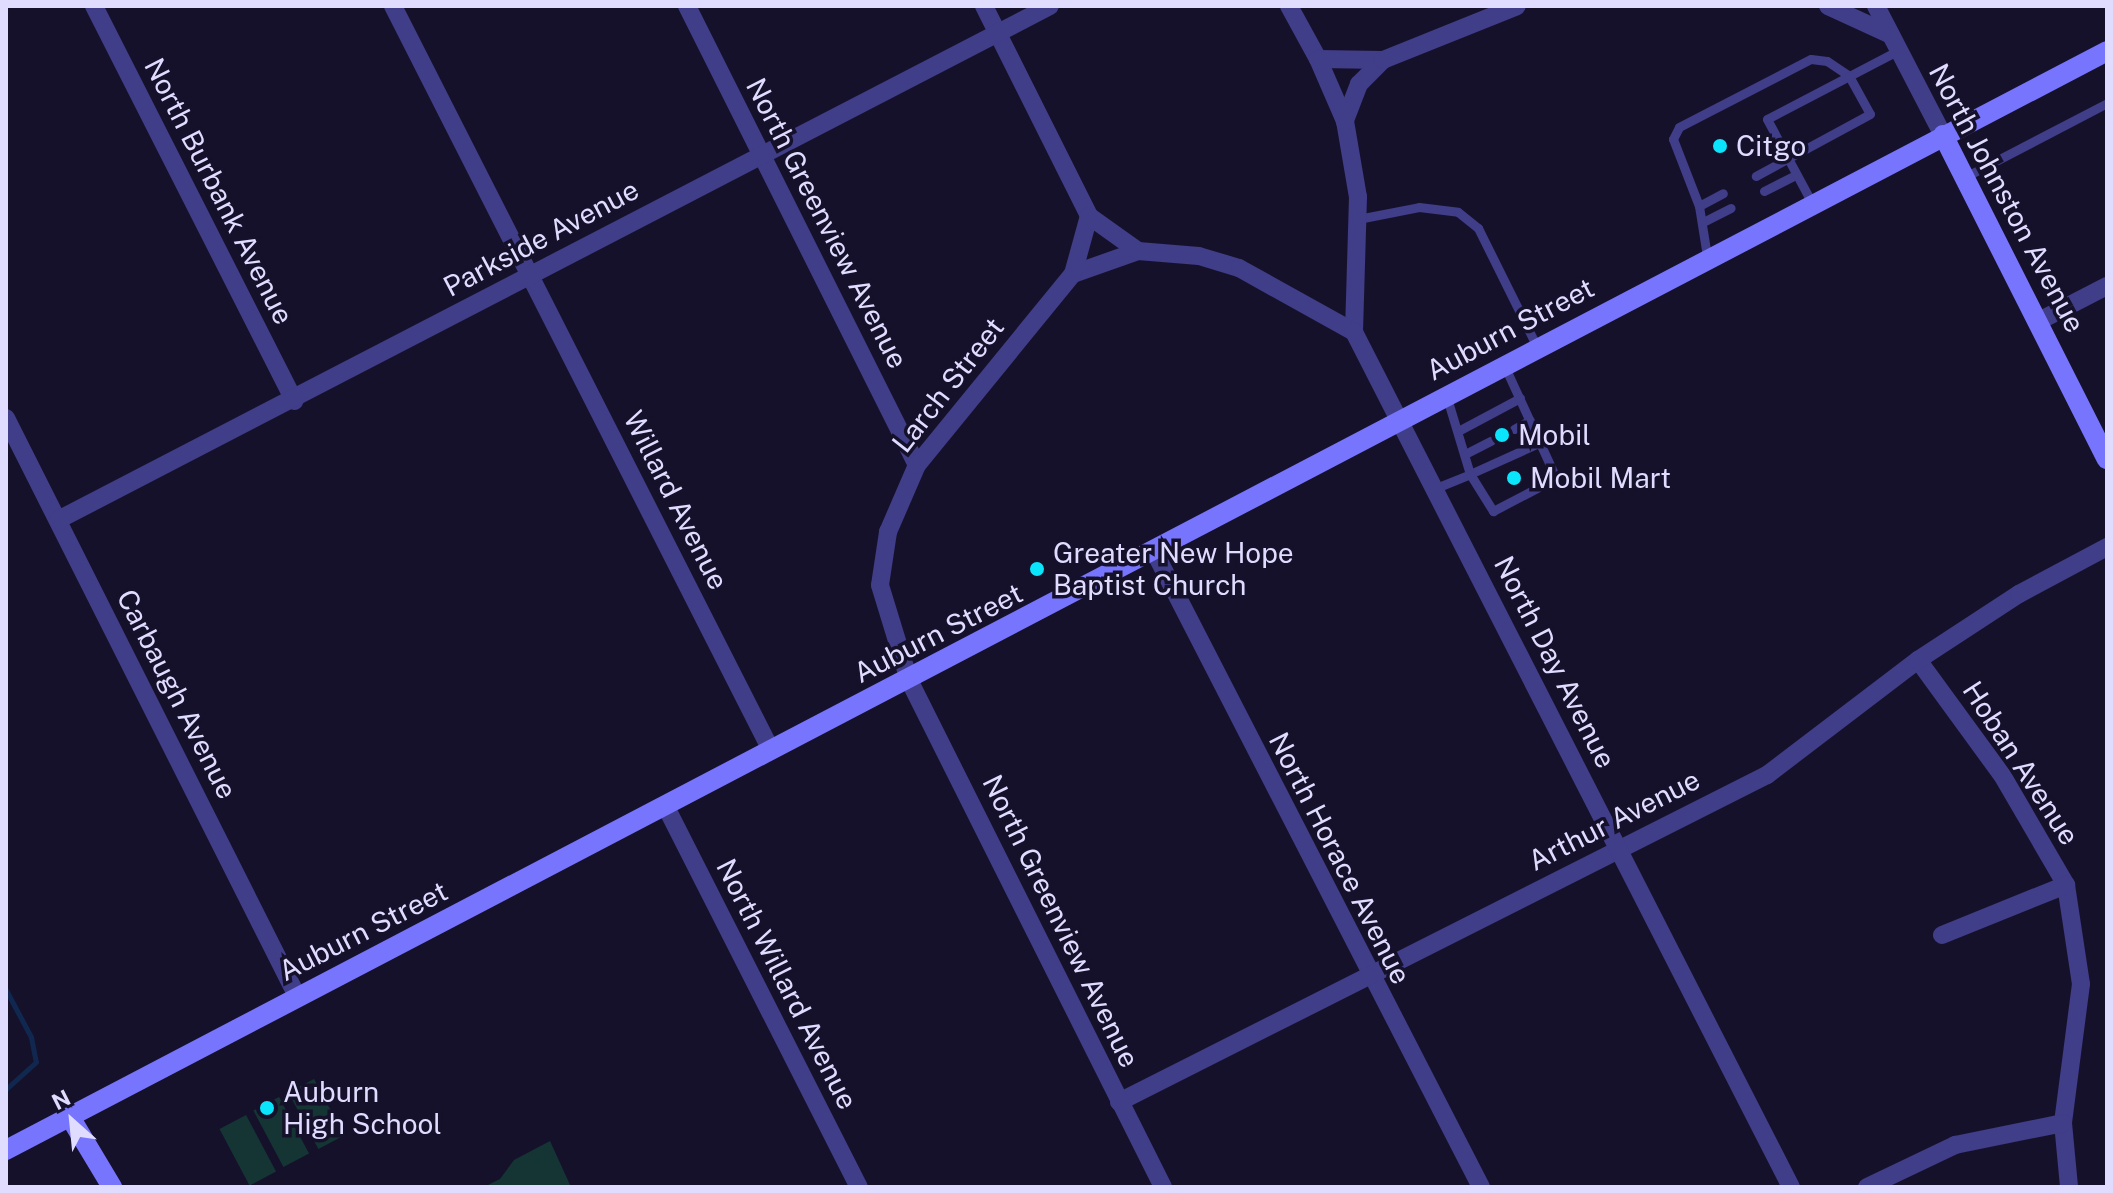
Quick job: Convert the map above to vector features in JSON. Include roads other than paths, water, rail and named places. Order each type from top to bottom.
[{"type":"main road","name":"Auburn Street","points":[[6,1150],[909,680],[1707,256],[2107,51]]},
{"type":"main road","name":"North Johnston Avenue","points":[[1943,135],[2041,320],[2107,457]]},
{"type":"main road","points":[[70,1117],[112,1187]]},
{"type":"street","name":"North Burbank Avenue","points":[[94,6],[294,401]]},
{"type":"street","points":[[393,6],[531,274]]},
{"type":"street","name":"North Greenview Avenue","points":[[687,6],[917,465]]},
{"type":"street","points":[[984,6],[1089,216],[1138,251]]},
{"type":"street","name":"Parkside Avenue","points":[[58,520],[294,401],[531,274],[1050,6]]},
{"type":"street","points":[[1289,6],[1318,59],[1345,121],[1358,219],[1354,332],[1401,418]]},
{"type":"street","points":[[1318,59],[1383,60],[1517,6]]},
{"type":"street","points":[[1828,6],[1895,43]]},
{"type":"street","name":"North Johnston Avenue","points":[[1876,6],[1943,135]]},
{"type":"street","points":[[1345,121],[1359,84],[1383,60]]},
{"type":"street","name":"Larch Street","points":[[909,680],[880,585],[888,532],[917,465],[1073,274],[1089,216]]},
{"type":"street","points":[[1073,274],[1138,251],[1199,256],[1239,268],[1354,332]]},
{"type":"street","name":"Willard Avenue","points":[[531,274],[771,750]]},
{"type":"street","points":[[2041,320],[2107,286]]},
{"type":"street","name":"Carbaugh Avenue","points":[[6,418],[297,996]]},
{"type":"street","name":"North Day Avenue","points":[[1401,418],[1791,1187]]},
{"type":"street","name":"Arthur Avenue","points":[[1119,1102],[1369,978],[1617,848],[1767,775],[1918,660],[2019,594],[2107,547]]},
{"type":"street","name":"North Horace Avenue","points":[[1154,551],[1369,978],[1481,1187]]},
{"type":"street","name":"Hoban Avenue","points":[[1918,660],[2002,775],[2066,885],[2081,984],[2063,1123],[2069,1187]]},
{"type":"street","name":"North Greenview Avenue","points":[[909,680],[1163,1187]]},
{"type":"street","name":"North Willard Avenue","points":[[666,807],[859,1187]]},
{"type":"street","points":[[1942,935],[2066,885]]},
{"type":"street","points":[[1867,1187],[1955,1145],[2063,1123]]},
{"type":"lane","points":[[1812,203],[1767,119],[1849,76],[1895,43]]},
{"type":"lane","points":[[1707,256],[1699,206],[1673,139],[1679,127],[1811,59],[1827,61],[1849,76],[1870,114],[1756,176]]},
{"type":"lane","points":[[1965,177],[2107,103]]},
{"type":"lane","points":[[1764,191],[1796,175]]},
{"type":"lane","points":[[1699,206],[1723,193]]},
{"type":"lane","points":[[1358,219],[1419,207],[1458,212],[1478,228],[1537,347]]},
{"type":"lane","points":[[1703,222],[1731,208]]},
{"type":"lane","points":[[1446,395],[1460,430],[1470,474],[1493,511],[1556,478],[1503,364]]},
{"type":"lane","points":[[1460,430],[1520,398]]},
{"type":"lane","points":[[1514,429],[1530,420]]},
{"type":"lane","points":[[1465,454],[1491,441]]},
{"type":"lane","points":[[1436,488],[1541,442]]},
{"type":"waterway","points":[[6,990],[31,1037],[36,1062],[6,1089]]},
{"type":"place","name":"Citgo","points":[[1720,146]]},
{"type":"place","name":"Mobil","points":[[1502,435]]},
{"type":"place","name":"Mobil Mart","points":[[1514,478]]},
{"type":"place","name":"Greater New Hope Baptist Church","points":[[1037,569]]},
{"type":"place","name":"Auburn High School","points":[[267,1108]]}]
